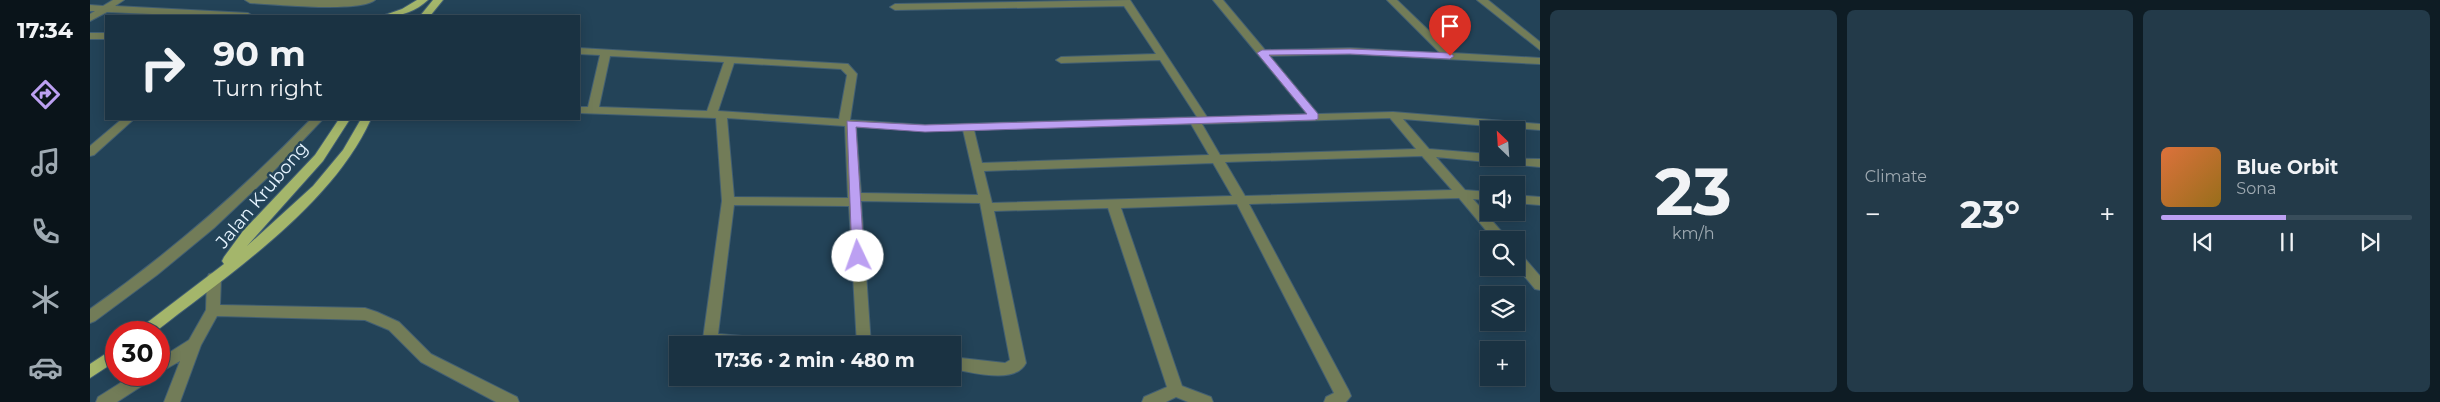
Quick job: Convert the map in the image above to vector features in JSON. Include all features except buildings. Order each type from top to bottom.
[{"type":"main road","points":[[390,15],[405,10],[423,0]]},
{"type":"main road","points":[[412,15],[423,0]]},
{"type":"main road","points":[[426,15],[438,0]]},
{"type":"main road","name":"Jalan Krubong","points":[[219,274],[248,234],[319,158],[343,120]]},
{"type":"main road","name":"Jalan Krubong","points":[[159,321],[266,238],[317,188],[348,152],[365,120]]},
{"type":"main road","points":[[90,372],[105,361]]},
{"type":"street","points":[[105,14],[119,0]]},
{"type":"street","points":[[250,0],[314,1],[344,4],[370,0]]},
{"type":"street","points":[[1218,0],[1315,116]]},
{"type":"street","points":[[1392,0],[1450,56]]},
{"type":"street","points":[[1482,0],[1540,48]]},
{"type":"street","points":[[895,7],[1126,1],[1163,57],[1199,120],[1343,396],[1332,402]]},
{"type":"street","points":[[90,8],[105,14]]},
{"type":"street","points":[[90,18],[105,14],[176,15]]},
{"type":"street","points":[[90,36],[105,36]]},
{"type":"street","points":[[580,51],[844,66],[852,74],[847,123],[855,200],[863,336]]},
{"type":"street","points":[[1262,53],[1350,51],[1540,60]]},
{"type":"street","points":[[592,111],[606,52]]},
{"type":"street","points":[[1061,60],[1163,57]]},
{"type":"street","points":[[710,336],[728,201],[716,114],[730,60]]},
{"type":"street","points":[[580,110],[716,114],[925,128],[1393,115],[1540,127]]},
{"type":"street","points":[[1393,115],[1494,231]]},
{"type":"street","points":[[90,152],[127,120]]},
{"type":"street","points":[[90,317],[135,286],[216,221],[278,161],[316,120]]},
{"type":"street","points":[[961,364],[1007,370],[1018,363],[986,203],[968,128]]},
{"type":"street","points":[[977,167],[1424,152],[1540,163]]},
{"type":"street","points":[[728,201],[855,200],[1113,203],[1462,194],[1480,195]]},
{"type":"street","points":[[1525,201],[1538,203]]},
{"type":"street","points":[[1113,203],[1176,390]]},
{"type":"street","points":[[1525,268],[1540,285]]},
{"type":"street","points":[[172,402],[194,344],[213,310],[219,274]]},
{"type":"street","points":[[213,310],[365,314],[379,317],[391,321],[400,328],[416,350],[426,358],[511,402]]},
{"type":"street","points":[[170,360],[194,344]]},
{"type":"street","points":[[104,402],[129,386]]},
{"type":"street","points":[[1150,402],[1176,390],[1205,402]]},
{"type":"route","points":[[858,256],[850,123],[925,128],[968,128],[1315,116],[1262,53],[1350,51],[1450,56]]}]
